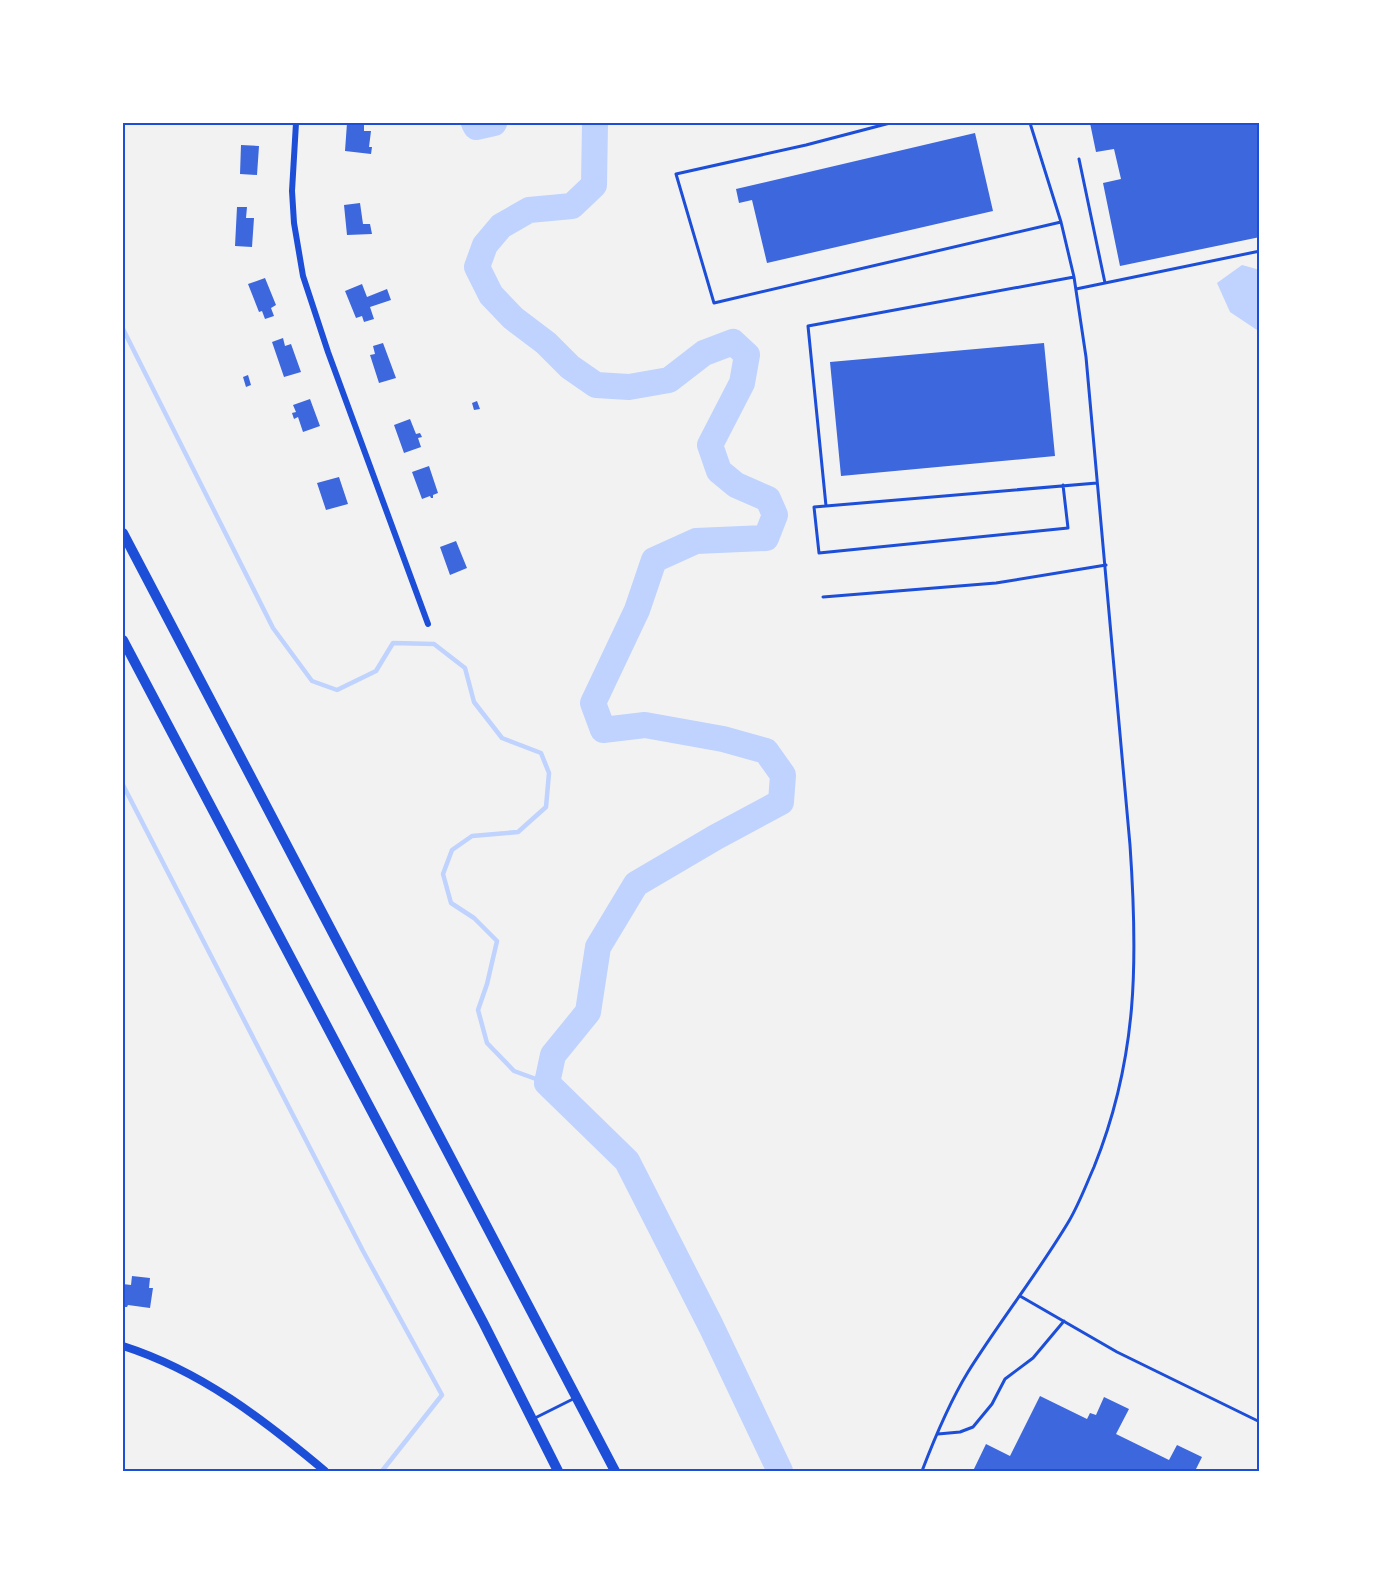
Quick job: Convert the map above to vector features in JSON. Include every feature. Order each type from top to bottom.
[{"type":"highway","points":[[123,533],[615,1471]]},
{"type":"highway","points":[[123,640],[357,1082],[558,1471]]},
{"type":"street","points":[[296,123],[292,191],[303,276],[328,352],[428,624]]},
{"type":"street","points":[[123,1346],[165,1362],[215,1388],[278,1432],[325,1471]]},
{"type":"lane","points":[[890,123],[806,145],[676,174],[714,303],[1061,222]]},
{"type":"lane","points":[[922,1471],[937,1434],[967,1374],[1070,1219],[1097,1158],[1114,1111],[1126,1062],[1132,1013],[1135,912],[1086,357],[1074,277],[1061,222],[1030,123]]},
{"type":"lane","points":[[1079,159],[1105,283]]},
{"type":"lane","points":[[1076,288],[1260,250]]},
{"type":"lane","points":[[826,506],[808,326],[1074,277]]},
{"type":"lane","points":[[1063,485],[1068,528],[819,553],[814,507],[1063,485],[1097,483]]},
{"type":"lane","points":[[823,597],[996,583],[1106,565]]},
{"type":"lane","points":[[1020,1296],[1117,1352],[1260,1422]]},
{"type":"lane","points":[[937,1434],[960,1432],[973,1427],[992,1404],[1005,1378],[1033,1358],[1064,1321]]},
{"type":"lane","points":[[532,1419],[577,1397]]},
{"type":"water","points":[[1242,265],[1260,270],[1260,332],[1230,312],[1217,283]]},
{"type":"building","points":[[347,123],[364,125],[364,131],[371,131],[369,147],[372,147],[371,154],[345,151]]},
{"type":"building","points":[[1090,123],[1260,123],[1260,237],[1120,266],[1103,183],[1121,179],[1114,149],[1096,152]]},
{"type":"building","points":[[975,133],[993,211],[767,263],[752,200],[739,203],[736,189]]},
{"type":"building","points":[[241,145],[259,146],[257,175],[240,174]]},
{"type":"building","points":[[360,203],[363,224],[370,224],[372,234],[347,235],[344,205]]},
{"type":"building","points":[[237,207],[247,207],[246,218],[254,218],[252,247],[235,246]]},
{"type":"building","points":[[265,278],[276,305],[271,308],[274,316],[265,319],[262,311],[259,312],[248,284]]},
{"type":"building","points":[[362,284],[367,297],[387,289],[391,300],[370,307],[374,319],[364,322],[362,316],[356,318],[345,291]]},
{"type":"building","points":[[283,338],[285,346],[291,344],[301,372],[284,377],[272,342]]},
{"type":"building","points":[[383,343],[396,378],[379,383],[370,355],[375,354],[373,346]]},
{"type":"building","points":[[1044,343],[1055,456],[841,476],[830,362]]},
{"type":"building","points":[[248,375],[251,385],[246,387],[243,377]]},
{"type":"building","points":[[310,399],[320,426],[303,432],[298,417],[294,419],[292,413],[296,412],[293,405]]},
{"type":"building","points":[[477,401],[480,409],[474,410],[472,403]]},
{"type":"building","points":[[410,419],[416,434],[420,433],[422,437],[418,438],[421,447],[404,453],[394,425]]},
{"type":"building","points":[[429,466],[438,493],[433,495],[433,498],[430,496],[422,499],[412,472]]},
{"type":"building","points":[[339,477],[348,504],[326,510],[317,483]]},
{"type":"building","points":[[456,541],[467,568],[450,575],[440,547]]},
{"type":"building","points":[[132,1276],[150,1278],[149,1288],[153,1288],[150,1308],[128,1305],[123,1307],[123,1284],[131,1285]]},
{"type":"building","points":[[1040,1396],[1087,1419],[1090,1413],[1096,1415],[1104,1397],[1129,1409],[1116,1434],[1169,1460],[1177,1445],[1202,1457],[1196,1469],[1199,1471],[973,1471],[986,1444],[1010,1456]]},
{"type":"waterway","points":[[474,123],[476,127],[494,123]]},
{"type":"waterway","points":[[595,123],[594,185],[572,206],[529,210],[501,226],[485,245],[477,267],[491,295],[513,318],[546,343],[570,367],[596,385],[629,387],[669,380],[704,353],[733,342],[747,355],[742,383],[710,445],[719,471],[736,485],[768,499],[775,515],[766,538],[696,541],[654,560],[637,610],[593,703],[603,730],[645,725],[723,739],[766,751],[783,775],[781,802],[636,884],[598,947],[588,1012],[553,1055],[547,1083],[627,1161],[711,1326],[780,1471]]},
{"type":"waterway","points":[[123,329],[273,628],[312,681],[337,690],[376,671],[393,643],[434,644],[465,668],[474,702],[502,738],[541,753],[549,773],[546,807],[518,832],[472,836],[452,850],[443,874],[451,903],[474,918],[497,941],[478,1010],[487,1043],[514,1071],[547,1083]]},
{"type":"waterway","points":[[123,785],[363,1251],[442,1395],[382,1471]]}]
